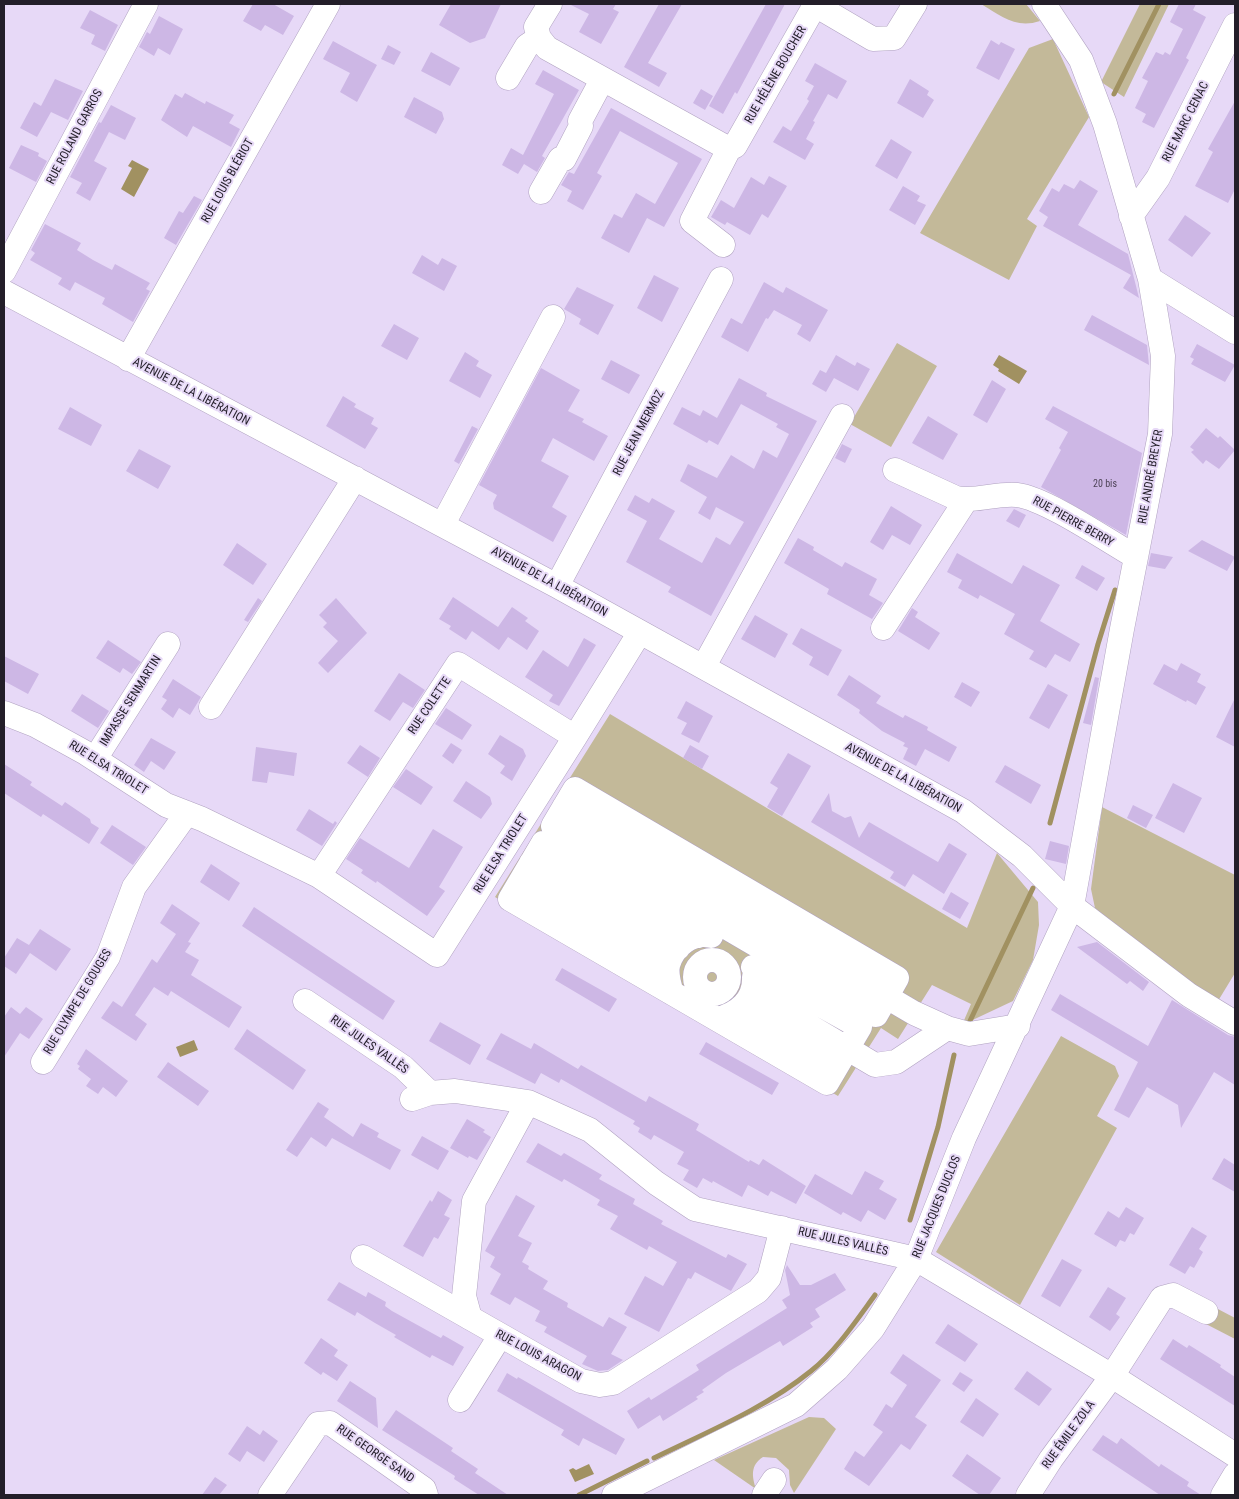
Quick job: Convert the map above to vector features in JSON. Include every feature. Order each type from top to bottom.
[{"type":"street","name":"RUE ROLAND GARROS","points":[[4,271],[146,4]]},
{"type":"street","name":"RUE LOUIS BLÉRIOT","points":[[128,359],[328,4]]},
{"type":"street","points":[[550,4],[536,27],[539,38],[547,48],[565,60],[729,149]]},
{"type":"street","name":"RUE HÉLÈNE BOUCHER","points":[[723,245],[692,221],[729,149],[735,146],[814,4],[873,39],[894,38],[915,4]]},
{"type":"street","name":"RUE ANDRÉ BREYER","points":[[1044,4],[1081,60],[1105,124],[1150,279],[1163,356],[1160,434],[1072,906]]},
{"type":"street","name":"RUE MARC CENAC","points":[[1132,216],[1158,178],[1235,25]]},
{"type":"street","points":[[508,78],[527,46],[539,38]]},
{"type":"street","points":[[541,192],[560,159],[564,159],[581,126],[580,121],[602,80]]},
{"type":"street","name":"RUE JEAN MERMOZ","points":[[557,586],[721,279]]},
{"type":"street","points":[[1150,279],[1235,332]]},
{"type":"street","name":"AVENUE DE LA LIBÉRATION","points":[[4,292],[443,524],[704,666],[963,811],[1022,856],[1072,906],[1189,994],[1235,1023]]},
{"type":"street","points":[[443,524],[553,317]]},
{"type":"street","points":[[704,666],[842,416]]},
{"type":"street","name":"RUE PIERRE BERRY","points":[[895,470],[934,490],[966,500],[1005,494],[1032,498],[1136,557]]},
{"type":"street","points":[[211,707],[354,478]]},
{"type":"street","points":[[883,628],[966,500]]},
{"type":"street","name":"RUE ELSA TRIOLET","points":[[4,713],[35,725],[95,759],[166,805],[187,813],[267,852],[288,859],[319,876],[437,955],[640,632]]},
{"type":"street","name":"IMPASSE SENMARTIN","points":[[95,759],[168,644]]},
{"type":"street","name":"RUE COLETTE","points":[[319,876],[458,664],[575,737]]},
{"type":"street","points":[[564,807],[719,911]]},
{"type":"street","name":"RUE OLYMPE DE GOUGES","points":[[43,1062],[108,957],[134,887],[187,813]]},
{"type":"street","points":[[725,954],[747,957],[753,967],[860,1027],[827,1083],[702,995],[510,899],[543,843],[719,911],[887,996],[914,1014],[947,1028],[969,1034],[1018,1026]]},
{"type":"street","points":[[526,872],[673,956],[702,995],[747,1000]]},
{"type":"street","name":"RUE JACQUES DUCLOS","points":[[614,1495],[796,1405],[837,1369],[872,1328],[916,1259],[964,1138],[1018,1026],[1072,906]]},
{"type":"street","points":[[702,995],[730,977],[725,954],[709,935],[719,911]]},
{"type":"street","points":[[719,911],[673,956],[668,980],[702,995],[747,1000],[843,1057],[875,1065],[896,1062],[947,1028]]},
{"type":"street","points":[[747,1000],[753,967]]},
{"type":"street","name":"RUE JULES VALLÈS","points":[[305,1001],[403,1068],[421,1096],[455,1091],[528,1102],[590,1130],[656,1183],[695,1209],[916,1259],[1112,1376],[1235,1455]]},
{"type":"street","points":[[470,1318],[464,1296],[474,1201],[528,1102]]},
{"type":"street","name":"RUE LOUIS ARAGON","points":[[363,1257],[581,1381],[600,1385],[613,1383],[758,1290],[769,1278],[782,1228]]},
{"type":"street","name":"RUE ÉMILE ZOLA","points":[[1028,1495],[1051,1459],[1112,1376],[1162,1298],[1173,1294],[1206,1312]]},
{"type":"street","points":[[460,1400],[500,1336]]},
{"type":"street","name":"RUE GEORGE SAND","points":[[270,1495],[318,1424],[330,1423],[424,1489],[426,1495]]},
{"type":"street","points":[[1223,1495],[1235,1476]]},
{"type":"shaded area","points":[[981,4],[1026,4],[1040,21],[1023,23],[1009,20]]},
{"type":"shaded area","points":[[1140,4],[1169,4],[1124,97],[1101,82]]},
{"type":"shaded area","points":[[1053,39],[1089,117],[1027,219],[1037,226],[1009,280],[920,233],[1029,48]]},
{"type":"shaded area","points":[[132,160],[149,169],[134,197],[121,189],[132,168],[128,166]]},
{"type":"shaded area","points":[[897,343],[937,366],[891,447],[850,424]]},
{"type":"shaded area","points":[[999,355],[1027,371],[1019,384],[998,371],[999,369],[993,365]]},
{"type":"shaded area","points":[[610,714],[967,928],[997,853],[1038,902],[1039,925],[1033,960],[1013,1001],[962,1025],[971,1004],[932,985],[898,1039],[881,1028],[838,1096],[495,897]]},
{"type":"shaded area","points":[[1102,807],[1235,875],[1235,973],[1218,1001],[1155,960],[1095,908],[1091,889]]},
{"type":"shaded area","points":[[1061,1036],[1115,1066],[1119,1076],[1097,1116],[1117,1128],[1020,1305],[936,1252]]},
{"type":"shaded area","points":[[194,1040],[198,1050],[180,1057],[176,1047]]},
{"type":"shaded area","points":[[1216,1308],[1235,1318],[1235,1339],[1206,1324]]},
{"type":"shaded area","points":[[809,1417],[824,1418],[836,1429],[794,1493],[790,1485],[789,1470],[776,1458],[763,1457],[754,1467],[753,1476],[756,1489],[714,1460]]},
{"type":"shaded area","points":[[589,1464],[594,1474],[575,1482],[569,1470],[573,1468],[576,1470]]},
{"type":"building","points":[[253,4],[273,4],[294,16],[283,35],[265,25],[261,31],[243,21]]},
{"type":"building","points":[[451,4],[501,4],[485,38],[470,43],[439,25]]},
{"type":"building","points":[[569,4],[616,4],[613,9],[619,12],[601,44],[579,32],[589,14]]},
{"type":"building","points":[[659,4],[682,4],[648,63],[667,73],[659,87],[624,67]]},
{"type":"building","points":[[766,4],[785,4],[737,94],[735,92],[723,114],[709,106]]},
{"type":"building","points":[[1179,4],[1196,4],[1193,10],[1206,17],[1186,58],[1189,60],[1154,128],[1142,122],[1146,114],[1135,108],[1148,81],[1142,78],[1156,52],[1163,55],[1165,52],[1170,55],[1183,29],[1170,22]]},
{"type":"building","points":[[90,10],[118,25],[105,51],[91,44],[95,35],[80,28]]},
{"type":"building","points":[[159,16],[183,29],[170,55],[158,48],[154,56],[139,47],[147,32],[150,34]]},
{"type":"building","points":[[991,40],[999,45],[1001,42],[1015,49],[999,80],[976,68]]},
{"type":"building","points":[[333,41],[377,65],[357,102],[340,92],[350,73],[323,59]]},
{"type":"building","points":[[388,45],[401,52],[394,65],[381,59]]},
{"type":"building","points":[[431,52],[460,68],[450,86],[421,71]]},
{"type":"building","points":[[815,63],[847,81],[837,99],[828,94],[813,121],[815,122],[806,139],[814,144],[805,160],[773,142],[783,126],[791,131],[809,101],[807,99],[814,86],[805,81]]},
{"type":"building","points":[[543,70],[579,90],[542,156],[545,158],[537,172],[524,164],[518,174],[502,165],[511,148],[523,155],[554,94],[535,84]]},
{"type":"building","points":[[55,79],[83,91],[68,120],[51,112],[37,137],[20,128],[34,102],[41,106]]},
{"type":"building","points":[[910,79],[929,91],[927,95],[934,100],[923,118],[897,103]]},
{"type":"building","points":[[701,89],[713,96],[705,110],[693,103]]},
{"type":"building","points":[[185,93],[205,104],[206,101],[234,115],[229,123],[240,129],[231,147],[193,126],[187,137],[161,120],[175,94],[182,98]]},
{"type":"building","points":[[414,97],[442,112],[444,119],[436,134],[404,117]]},
{"type":"building","points":[[1235,101],[1235,189],[1228,203],[1195,186],[1213,152],[1208,149]]},
{"type":"building","points":[[111,105],[136,118],[125,140],[109,132],[94,161],[107,168],[90,201],[76,193],[82,183],[70,177],[99,122],[101,123]]},
{"type":"building","points":[[611,108],[702,159],[664,227],[647,218],[629,253],[601,238],[614,214],[622,218],[636,193],[655,204],[678,163],[620,131],[597,173],[602,176],[583,210],[567,201],[572,191],[561,185],[569,172],[574,174]]},
{"type":"building","points":[[891,139],[912,152],[897,179],[875,166]]},
{"type":"building","points":[[21,145],[39,153],[38,156],[47,161],[36,182],[9,168]]},
{"type":"building","points":[[769,176],[787,186],[768,218],[762,214],[750,235],[727,222],[725,225],[711,217],[721,200],[734,208],[751,177],[764,185]]},
{"type":"building","points":[[1080,180],[1098,191],[1078,225],[1128,254],[1139,298],[1123,288],[1131,275],[1043,226],[1048,217],[1039,211],[1052,188],[1059,192],[1064,184],[1074,189]]},
{"type":"building","points":[[903,186],[920,196],[917,201],[926,205],[915,225],[889,210]]},
{"type":"building","points":[[194,196],[202,200],[176,245],[164,238],[179,211],[183,213]]},
{"type":"building","points":[[1185,215],[1211,233],[1192,257],[1168,240]]},
{"type":"building","points":[[45,224],[81,243],[77,250],[93,260],[112,270],[115,264],[150,283],[146,289],[150,291],[133,322],[102,304],[105,298],[75,282],[70,291],[58,284],[62,278],[30,260],[35,253],[31,250]]},
{"type":"building","points":[[422,255],[438,265],[442,258],[457,266],[444,291],[412,273]]},
{"type":"building","points":[[654,275],[679,288],[662,322],[637,308]]},
{"type":"building","points":[[764,282],[783,293],[786,287],[828,310],[810,342],[797,334],[802,325],[774,310],[768,319],[766,318],[748,352],[721,337],[731,318],[742,324]]},
{"type":"building","points":[[577,287],[614,305],[598,335],[579,324],[581,319],[564,309]]},
{"type":"building","points":[[1092,315],[1147,345],[1149,365],[1084,330]]},
{"type":"building","points":[[394,324],[419,338],[407,360],[381,346]]},
{"type":"building","points":[[1197,344],[1235,365],[1225,382],[1191,364],[1194,359],[1190,357]]},
{"type":"building","points":[[465,352],[479,361],[476,366],[492,375],[480,398],[449,381]]},
{"type":"building","points":[[836,355],[855,366],[857,362],[870,369],[858,391],[834,378],[826,392],[812,384],[820,370],[826,373]]},
{"type":"building","points":[[611,360],[640,375],[629,394],[601,379]]},
{"type":"building","points":[[541,368],[580,390],[568,411],[584,419],[582,422],[608,436],[594,461],[553,438],[541,461],[569,476],[552,507],[567,516],[553,542],[494,509],[493,503],[497,495],[479,485]]},
{"type":"building","points":[[739,378],[767,393],[766,396],[817,421],[711,616],[668,592],[671,587],[626,562],[647,521],[627,510],[635,495],[649,503],[652,498],[675,511],[659,539],[702,563],[716,537],[730,545],[744,522],[716,507],[710,520],[698,513],[707,497],[680,481],[688,464],[717,478],[731,455],[754,469],[763,450],[777,458],[789,434],[776,427],[778,424],[741,404],[718,445],[709,440],[707,443],[673,424],[682,407],[700,416],[703,410],[717,418]]},
{"type":"building","points":[[992,380],[1006,389],[987,423],[973,415]]},
{"type":"building","points":[[343,396],[356,404],[354,407],[374,418],[371,424],[378,428],[365,449],[326,426]]},
{"type":"building","points":[[1053,406],[1142,453],[1126,535],[1041,487],[1061,450],[1059,448],[1068,432],[1045,419]]},
{"type":"building","points":[[70,407],[102,425],[91,446],[58,429]]},
{"type":"building","points":[[928,416],[958,434],[943,460],[912,443]]},
{"type":"building","points":[[472,426],[478,429],[459,464],[454,461]]},
{"type":"building","points":[[1206,428],[1218,438],[1220,436],[1235,450],[1219,469],[1206,460],[1203,464],[1191,452],[1194,450],[1190,447]]},
{"type":"building","points":[[842,444],[852,449],[845,463],[835,458]]},
{"type":"building","points":[[139,449],[171,466],[158,489],[126,471]]},
{"type":"building","points":[[891,506],[922,525],[910,545],[892,535],[883,550],[870,542]]},
{"type":"building","points":[[1014,509],[1026,515],[1019,528],[1006,521]]},
{"type":"building","points":[[798,538],[814,547],[813,550],[842,567],[845,562],[877,579],[869,595],[883,603],[872,619],[827,594],[829,589],[784,563]]},
{"type":"building","points":[[1202,540],[1235,557],[1227,571],[1188,551]]},
{"type":"building","points":[[237,543],[267,564],[253,585],[223,565]]},
{"type":"building","points":[[957,553],[1012,584],[1023,565],[1060,585],[1040,621],[1080,644],[1070,662],[1055,654],[1046,668],[1029,659],[1034,651],[1004,634],[1015,614],[980,595],[978,599],[958,588],[962,580],[947,572]]},
{"type":"building","points":[[1151,553],[1173,557],[1165,569],[1148,566]]},
{"type":"building","points":[[1082,565],[1105,578],[1097,591],[1075,578]]},
{"type":"building","points":[[453,597],[498,627],[512,607],[528,618],[525,621],[539,631],[527,650],[508,637],[499,650],[472,631],[466,640],[449,629],[451,626],[439,619]]},
{"type":"building","points":[[258,598],[262,601],[248,622],[244,620]]},
{"type":"building","points":[[336,598],[367,633],[328,673],[318,663],[338,641],[323,627],[327,623],[319,615]]},
{"type":"building","points":[[912,608],[918,612],[915,617],[940,633],[929,650],[898,631]]},
{"type":"building","points":[[755,615],[788,634],[775,658],[741,639]]},
{"type":"building","points":[[801,628],[842,650],[828,676],[809,665],[813,657],[792,644]]},
{"type":"building","points":[[584,638],[596,645],[559,706],[549,701],[553,695],[525,677],[543,650],[568,667]]},
{"type":"building","points":[[108,640],[141,662],[132,674],[123,668],[120,673],[96,658]]},
{"type":"building","points":[[4,656],[39,674],[28,694],[4,681]]},
{"type":"building","points":[[1181,663],[1201,674],[1197,682],[1206,687],[1196,705],[1187,700],[1186,702],[1153,684],[1164,664],[1177,671]]},
{"type":"building","points":[[399,673],[425,690],[413,708],[403,702],[390,721],[374,711]]},
{"type":"building","points":[[849,675],[881,696],[876,703],[903,718],[905,715],[928,727],[927,730],[957,747],[949,762],[925,749],[916,766],[903,759],[908,748],[903,746],[905,743],[882,731],[859,713],[860,710],[837,695]]},
{"type":"building","points":[[1095,677],[1099,678],[1091,725],[1083,723]]},
{"type":"building","points":[[173,679],[201,697],[190,715],[179,708],[173,718],[161,709],[167,700],[162,697]]},
{"type":"building","points":[[962,682],[980,692],[971,707],[954,697]]},
{"type":"building","points":[[1048,684],[1068,695],[1049,729],[1029,718]]},
{"type":"building","points":[[82,694],[109,711],[98,728],[71,711]]},
{"type":"building","points":[[1235,698],[1235,747],[1216,737]]},
{"type":"building","points":[[686,701],[713,716],[699,743],[681,734],[687,723],[677,718]]},
{"type":"building","points":[[446,708],[472,725],[462,740],[435,724]]},
{"type":"building","points":[[500,735],[523,749],[526,756],[512,781],[500,773],[505,766],[488,754]]},
{"type":"building","points":[[151,738],[176,752],[164,770],[151,761],[144,772],[134,765]]},
{"type":"building","points":[[451,743],[462,750],[453,764],[442,756]]},
{"type":"building","points":[[360,745],[380,758],[368,777],[347,763]]},
{"type":"building","points":[[690,745],[709,756],[702,769],[683,758]]},
{"type":"building","points":[[256,747],[297,753],[294,776],[269,772],[267,783],[252,781]]},
{"type":"building","points":[[788,753],[811,766],[782,816],[767,807],[778,788],[770,783]]},
{"type":"building","points":[[4,764],[32,782],[30,785],[62,806],[65,802],[90,819],[91,823],[99,828],[89,844],[43,814],[41,817],[4,793]]},
{"type":"building","points":[[1005,765],[1041,785],[1031,804],[995,782]]},
{"type":"building","points":[[406,769],[433,787],[421,805],[393,787]]},
{"type":"building","points":[[466,781],[490,797],[492,804],[481,819],[453,801]]},
{"type":"building","points":[[1173,783],[1202,798],[1184,833],[1155,818]]},
{"type":"building","points":[[829,793],[832,811],[845,818],[851,816],[859,838],[869,822],[938,862],[949,843],[967,854],[944,894],[913,874],[905,887],[890,878],[894,872],[811,822]]},
{"type":"building","points":[[1133,805],[1153,815],[1146,828],[1127,818]]},
{"type":"building","points":[[309,809],[333,824],[335,821],[337,823],[322,846],[296,830]]},
{"type":"building","points":[[112,825],[146,847],[133,865],[100,843]]},
{"type":"building","points":[[433,829],[463,847],[439,887],[445,891],[427,916],[377,881],[376,883],[361,873],[363,870],[346,859],[360,838],[409,868]]},
{"type":"building","points":[[1050,841],[1069,846],[1066,864],[1045,859]]},
{"type":"building","points":[[211,864],[240,883],[229,901],[200,882]]},
{"type":"building","points":[[951,892],[969,903],[960,919],[942,909]]},
{"type":"building","points":[[172,904],[200,923],[188,942],[191,943],[185,952],[199,960],[191,975],[242,1007],[229,1028],[171,991],[168,996],[154,987],[135,1015],[147,1024],[136,1041],[101,1018],[113,1001],[122,1007],[152,959],[157,963],[176,934],[160,923]]},
{"type":"building","points":[[254,907],[395,1001],[383,1020],[242,926]]},
{"type":"building","points":[[40,929],[71,949],[56,971],[30,953],[16,974],[4,966],[4,958],[17,938],[29,945]]},
{"type":"building","points":[[1097,942],[1149,982],[1143,991],[1130,981],[1127,984],[1077,947]]},
{"type":"building","points":[[562,968],[617,999],[609,1012],[555,980]]},
{"type":"building","points":[[1060,994],[1148,1046],[1172,1000],[1228,1035],[1235,1037],[1235,1085],[1214,1072],[1181,1128],[1178,1105],[1147,1087],[1129,1118],[1114,1110],[1138,1062],[1051,1010]]},
{"type":"building","points":[[11,1007],[20,1014],[26,1007],[43,1019],[29,1039],[20,1033],[4,1057],[4,1017]]},
{"type":"building","points":[[440,1022],[481,1045],[470,1065],[429,1041]]},
{"type":"building","points":[[247,1029],[306,1070],[293,1090],[234,1049]]},
{"type":"building","points":[[501,1033],[531,1049],[534,1043],[578,1069],[581,1065],[646,1102],[649,1096],[699,1124],[696,1130],[749,1162],[750,1160],[759,1165],[763,1159],[806,1186],[796,1204],[771,1191],[768,1196],[748,1185],[742,1197],[713,1181],[712,1183],[703,1178],[697,1188],[683,1180],[689,1170],[677,1164],[684,1152],[654,1135],[651,1140],[638,1132],[640,1128],[633,1124],[635,1121],[561,1079],[559,1083],[541,1073],[535,1084],[486,1059]]},
{"type":"building","points":[[706,1042],[779,1083],[772,1095],[699,1054]]},
{"type":"building","points":[[86,1049],[128,1081],[116,1097],[103,1087],[98,1094],[86,1086],[91,1079],[78,1069],[80,1066],[77,1064]]},
{"type":"building","points":[[168,1062],[209,1091],[198,1106],[157,1077]]},
{"type":"building","points":[[318,1102],[329,1109],[324,1117],[353,1137],[361,1123],[379,1133],[377,1137],[401,1150],[390,1170],[332,1138],[326,1147],[311,1137],[297,1157],[286,1150]]},
{"type":"building","points":[[467,1119],[485,1130],[483,1132],[491,1137],[477,1160],[469,1156],[468,1158],[450,1148]]},
{"type":"building","points":[[422,1136],[449,1151],[438,1170],[411,1155]]},
{"type":"building","points":[[538,1143],[561,1156],[564,1153],[602,1175],[599,1179],[635,1199],[633,1204],[663,1221],[661,1224],[726,1258],[728,1254],[747,1264],[731,1291],[695,1272],[691,1279],[688,1278],[659,1332],[624,1314],[645,1276],[663,1286],[677,1262],[649,1246],[647,1250],[610,1229],[618,1216],[597,1205],[600,1200],[564,1179],[562,1182],[526,1162]]},
{"type":"building","points":[[1224,1158],[1235,1165],[1235,1192],[1212,1179]]},
{"type":"building","points":[[865,1171],[884,1181],[879,1189],[897,1199],[885,1220],[868,1210],[861,1222],[843,1212],[841,1215],[804,1193],[815,1174],[852,1195]]},
{"type":"building","points":[[438,1191],[452,1200],[444,1215],[450,1218],[438,1239],[434,1237],[423,1257],[403,1246],[430,1200],[432,1202]]},
{"type":"building","points":[[516,1195],[535,1206],[518,1236],[532,1243],[522,1262],[529,1266],[528,1269],[548,1281],[543,1289],[568,1303],[567,1307],[603,1327],[609,1317],[627,1327],[611,1354],[623,1360],[608,1370],[598,1371],[582,1364],[587,1356],[544,1332],[547,1327],[535,1321],[540,1311],[515,1297],[510,1305],[490,1294],[501,1274],[490,1267],[495,1257],[485,1251]]},
{"type":"building","points":[[1126,1207],[1144,1218],[1134,1235],[1130,1233],[1125,1242],[1120,1240],[1116,1247],[1094,1234],[1108,1211],[1119,1218]]},
{"type":"building","points":[[1192,1227],[1207,1236],[1199,1249],[1203,1252],[1194,1268],[1190,1266],[1185,1274],[1169,1265]]},
{"type":"building","points":[[1062,1259],[1082,1270],[1060,1307],[1041,1296]]},
{"type":"building","points":[[787,1265],[800,1285],[811,1285],[835,1273],[846,1290],[815,1309],[820,1317],[810,1323],[813,1327],[783,1346],[780,1341],[726,1373],[702,1390],[704,1392],[696,1397],[698,1399],[663,1421],[660,1415],[638,1429],[627,1411],[649,1397],[651,1400],[699,1370],[696,1365],[787,1308],[782,1300],[790,1295],[785,1270]]},
{"type":"building","points":[[339,1282],[366,1297],[368,1292],[386,1302],[385,1306],[392,1311],[441,1338],[443,1335],[464,1347],[453,1366],[432,1355],[430,1358],[357,1312],[355,1316],[327,1300]]},
{"type":"building","points":[[1108,1287],[1126,1298],[1116,1314],[1120,1317],[1110,1331],[1089,1317]]},
{"type":"building","points":[[948,1324],[978,1344],[965,1362],[935,1343]]},
{"type":"building","points":[[321,1338],[338,1350],[334,1356],[348,1365],[337,1381],[323,1372],[321,1375],[304,1363]]},
{"type":"building","points":[[1173,1339],[1187,1348],[1189,1345],[1221,1365],[1220,1367],[1235,1377],[1235,1406],[1160,1359]]},
{"type":"building","points":[[903,1354],[941,1380],[915,1417],[927,1425],[910,1450],[901,1444],[869,1486],[844,1469],[855,1451],[864,1457],[883,1432],[873,1425],[886,1404],[892,1408],[907,1385],[890,1373]]},
{"type":"building","points":[[1027,1371],[1052,1389],[1039,1406],[1014,1389]]},
{"type":"building","points":[[960,1372],[973,1380],[964,1392],[952,1384]]},
{"type":"building","points":[[507,1373],[517,1379],[518,1377],[625,1439],[616,1455],[583,1438],[579,1446],[561,1435],[564,1430],[497,1391]]},
{"type":"building","points":[[350,1381],[376,1398],[378,1428],[337,1401]]},
{"type":"building","points":[[976,1398],[999,1414],[983,1437],[960,1422]]},
{"type":"building","points":[[396,1410],[453,1448],[451,1451],[478,1469],[475,1473],[508,1495],[479,1495],[454,1479],[455,1476],[382,1430]]},
{"type":"building","points":[[247,1426],[260,1435],[263,1430],[278,1441],[264,1462],[247,1451],[240,1462],[228,1454]]},
{"type":"building","points":[[1103,1435],[1117,1444],[1121,1438],[1159,1467],[1161,1464],[1189,1482],[1187,1486],[1201,1495],[1160,1495],[1092,1450]]},
{"type":"building","points":[[967,1454],[1001,1478],[989,1495],[980,1495],[952,1476]]},
{"type":"building","points":[[215,1477],[227,1485],[219,1495],[202,1495]]},
{"type":"waterway","points":[[1114,94],[1159,4]]},
{"type":"waterway","points":[[1050,823],[1098,644],[1115,590]]},
{"type":"waterway","points":[[969,1023],[1033,888]]},
{"type":"waterway","points":[[910,1220],[938,1127],[954,1055]]},
{"type":"waterway","points":[[654,1458],[735,1419],[793,1385],[829,1354],[875,1295]]},
{"type":"waterway","points":[[579,1495],[647,1461]]}]
